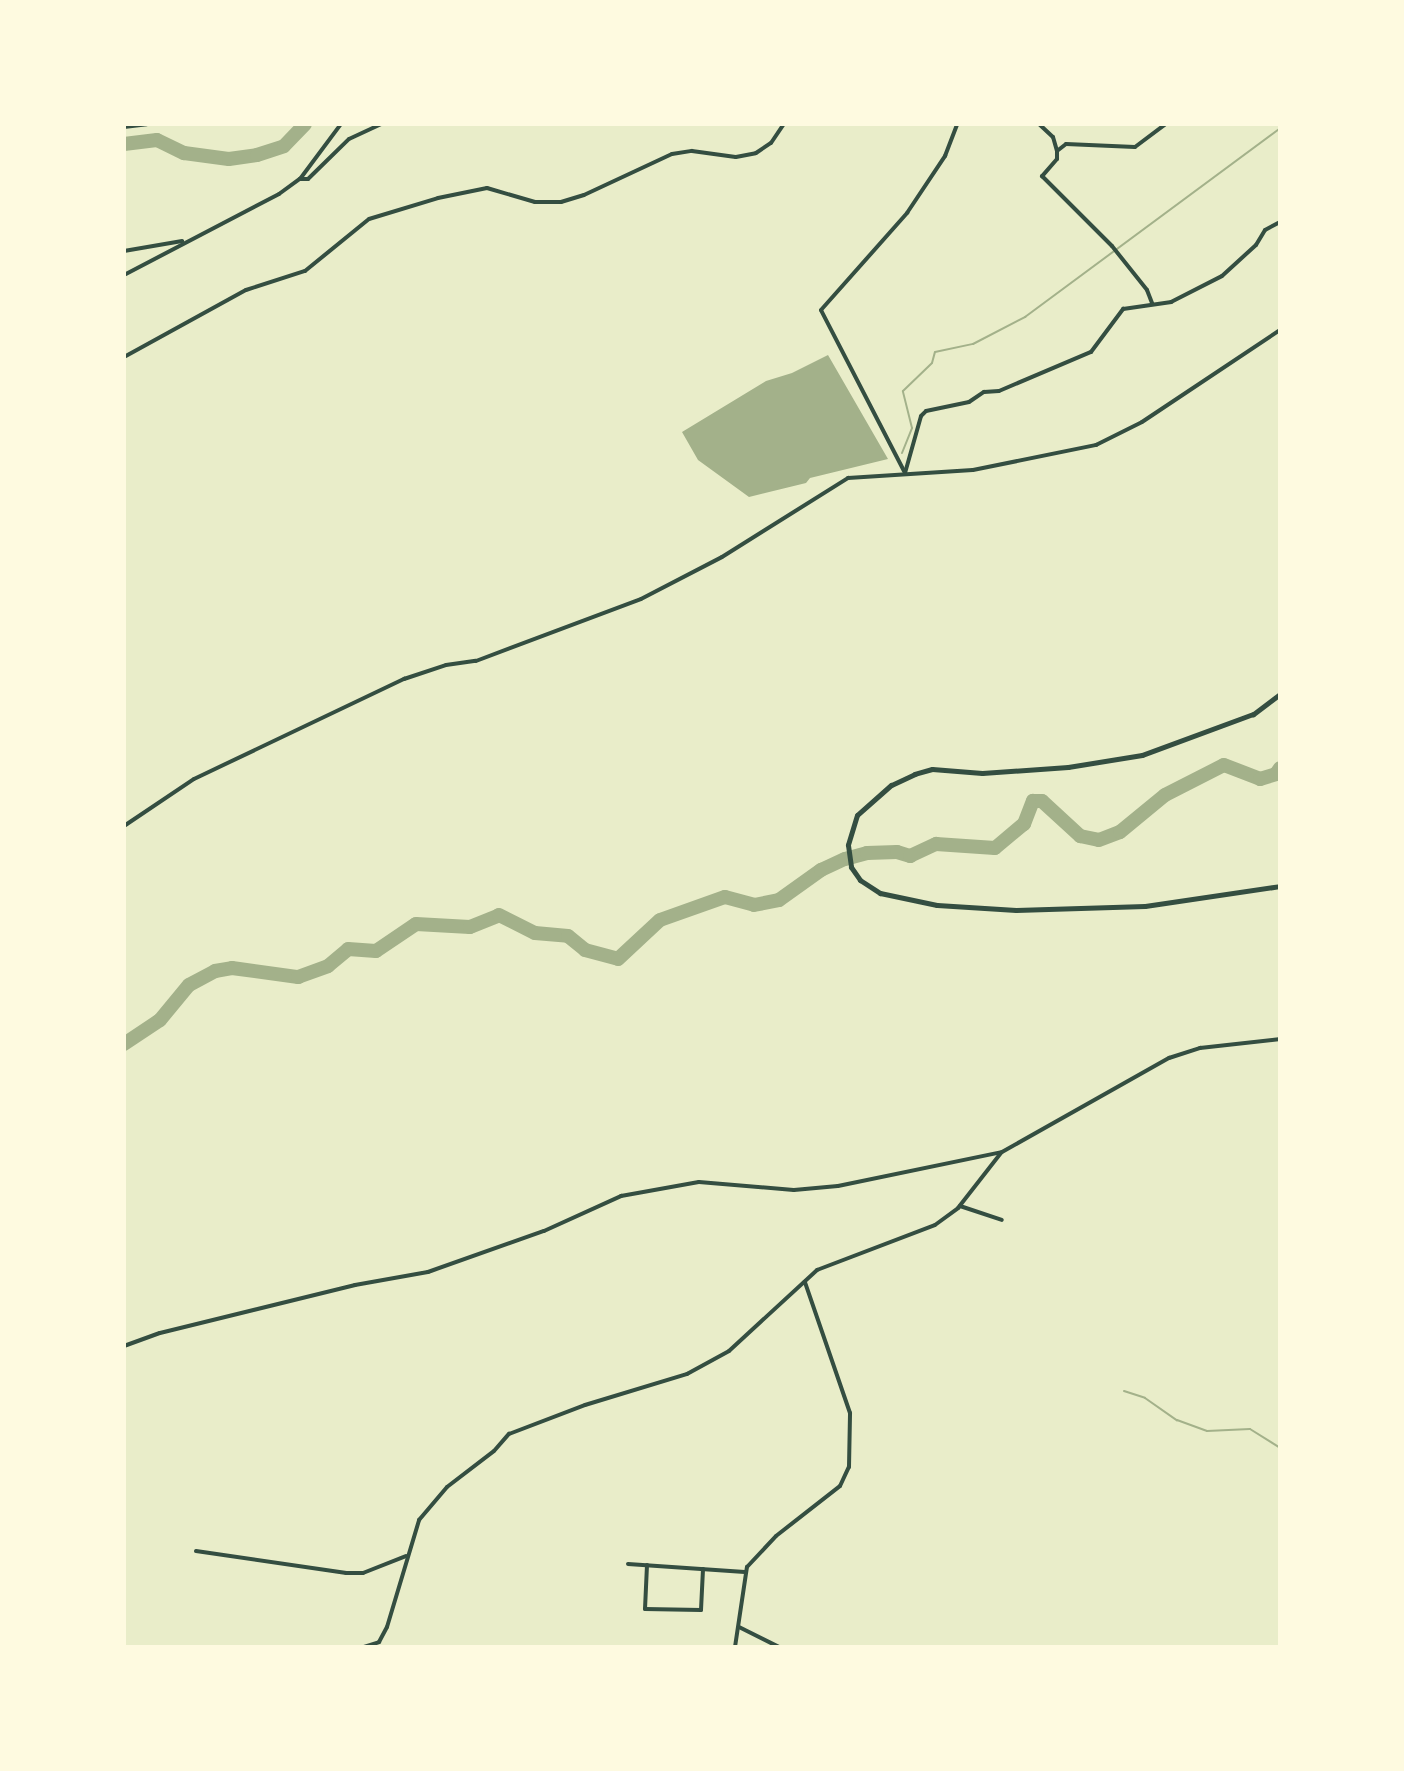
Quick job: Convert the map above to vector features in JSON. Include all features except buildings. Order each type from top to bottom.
[{"type":"street","points":[[124,127],[147,124]]},
{"type":"street","points":[[124,275],[247,212],[300,179],[341,124]]},
{"type":"street","points":[[300,179],[308,179],[349,139],[381,124]]},
{"type":"street","points":[[124,357],[246,290],[305,271],[369,219],[438,198],[487,188],[535,202],[561,202],[584,195],[672,154],[692,151],[736,157],[756,153],[771,143],[784,124]]},
{"type":"street","points":[[905,473],[821,310],[907,213],[945,156],[957,124]]},
{"type":"street","points":[[1039,124],[1053,137],[1057,151],[1057,159],[1042,176],[1112,246],[1147,290],[1152,303]]},
{"type":"street","points":[[1057,151],[1066,144],[1135,147],[1166,124]]},
{"type":"street","points":[[905,473],[921,416],[926,411],[969,402],[984,392],[999,391],[1091,352],[1123,309],[1171,302],[1222,276],[1256,245],[1265,230],[1280,222]]},
{"type":"street","points":[[124,251],[188,240]]},
{"type":"street","points":[[124,826],[194,779],[311,727],[391,685],[446,665],[476,661],[641,599],[722,557],[848,478],[973,470],[1096,445],[1142,422],[1280,330]]},
{"type":"street","points":[[1280,694],[1253,714],[1142,755],[1068,767],[982,773],[932,769],[915,774],[891,785],[870,803],[852,827],[848,854],[860,880],[880,893],[905,900],[1016,910],[1145,906],[1280,886]]},
{"type":"street","points":[[124,1346],[355,1285],[428,1272],[544,1231],[621,1196],[699,1182],[794,1190],[838,1186],[1002,1152],[1169,1058],[1200,1048],[1280,1039]]},
{"type":"street","points":[[364,1647],[379,1642],[387,1627],[419,1520],[447,1487],[494,1451],[509,1434],[585,1405],[687,1374],[729,1351],[817,1270],[935,1225],[960,1206],[1002,1152]]},
{"type":"street","points":[[960,1206],[1002,1220]]},
{"type":"street","points":[[735,1647],[745,1572],[755,1556],[840,1486],[849,1467],[850,1413],[805,1282]]},
{"type":"street","points":[[196,1551],[346,1573],[363,1573],[406,1556]]},
{"type":"street","points":[[628,1564],[745,1572]]},
{"type":"street","points":[[647,1565],[645,1609],[701,1610],[703,1569]]},
{"type":"street","points":[[739,1627],[779,1647]]},
{"type":"street","points":[[261,1647],[295,1647]]},
{"type":"shaded area","points":[[828,355],[888,459],[749,497],[698,460],[682,432],[766,381],[792,373]]},
{"type":"waterway","points":[[124,144],[157,140],[184,153],[229,159],[257,155],[284,146],[305,124]]},
{"type":"waterway","points":[[902,453],[912,428],[903,391],[932,363],[935,352],[973,344],[1025,317],[1280,128]]},
{"type":"waterway","points":[[124,1044],[160,1020],[189,985],[215,971],[232,968],[298,977],[328,966],[348,949],[376,951],[416,924],[470,927],[499,915],[535,933],[568,936],[585,950],[618,959],[660,920],[725,897],[754,905],[779,900],[821,870],[845,859],[867,853],[897,852],[910,856],[936,844],[995,848],[1024,824],[1033,801],[1042,801],[1080,836],[1099,840],[1120,832],[1165,795],[1224,765],[1260,779],[1276,774],[1280,768]]},
{"type":"waterway","points":[[1124,1391],[1145,1398],[1177,1420],[1207,1431],[1250,1429],[1280,1448]]}]
